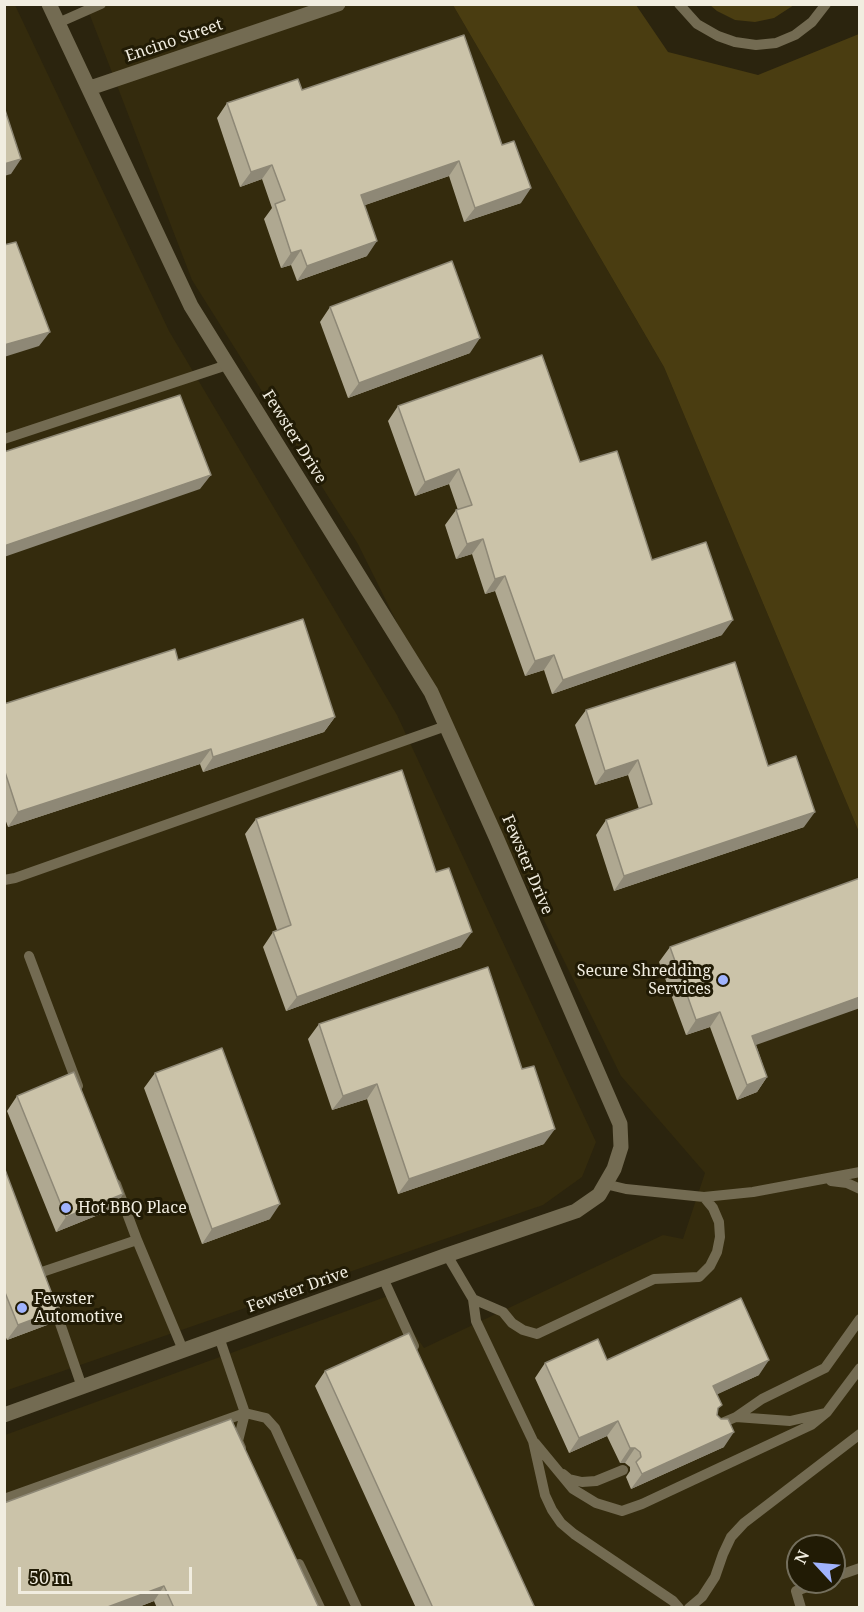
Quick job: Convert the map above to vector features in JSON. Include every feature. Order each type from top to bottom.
[{"type":"street","name":"Fewster Drive","points":[[4,1415],[447,1255],[576,1211],[599,1195],[614,1169],[621,1147],[620,1124],[431,692],[191,306],[49,4]]},
{"type":"street","name":"Encino Street","points":[[90,88],[338,4]]},
{"type":"lane","points":[[58,23],[101,4]]},
{"type":"lane","points":[[679,4],[697,24],[718,36],[735,42],[756,45],[776,43],[795,35],[812,22],[826,4]]},
{"type":"lane","points":[[4,439],[228,365]]},
{"type":"lane","points":[[4,880],[446,726]]},
{"type":"lane","points":[[29,956],[84,1102]]},
{"type":"lane","points":[[605,1184],[626,1190],[704,1197],[753,1192],[860,1172]]},
{"type":"lane","points":[[112,1176],[183,1350]]},
{"type":"lane","points":[[825,1180],[847,1183],[860,1189]]},
{"type":"lane","points":[[473,1299],[503,1312],[512,1323],[537,1334],[654,1279],[699,1276],[710,1266],[717,1252],[720,1237],[719,1222],[713,1208],[704,1197]]},
{"type":"lane","points":[[82,1387],[44,1278],[137,1240]]},
{"type":"lane","points":[[447,1255],[473,1299],[476,1322],[533,1441],[546,1495],[552,1510],[561,1523],[673,1601],[679,1608]]},
{"type":"lane","points":[[383,1278],[418,1354]]},
{"type":"lane","points":[[714,1427],[736,1417],[762,1399],[825,1368],[860,1319]]},
{"type":"lane","points":[[219,1337],[245,1413],[238,1441],[248,1462]]},
{"type":"lane","points":[[533,1441],[573,1489],[596,1503],[622,1511],[642,1504],[811,1425],[827,1412],[860,1368]]},
{"type":"lane","points":[[736,1417],[790,1421],[827,1412]]},
{"type":"lane","points":[[4,1499],[245,1413],[266,1418],[275,1428],[357,1608]]},
{"type":"lane","points":[[689,1608],[702,1597],[715,1577],[731,1537],[744,1523],[860,1434]]},
{"type":"lane","points":[[557,1471],[569,1479],[582,1482],[596,1481],[623,1470]]},
{"type":"lane","points":[[294,1555],[320,1608]]},
{"type":"shaded area","points":[[4,5],[15,5],[169,331],[397,715],[596,1142],[582,1177],[543,1205],[5,1391]]},
{"type":"shaded area","points":[[86,5],[453,5],[664,367],[859,832],[859,1607],[5,1608],[5,1435],[388,1296],[424,1348],[663,1235],[683,1239],[705,1173],[621,1076],[358,544],[192,280]]},
{"type":"shaded area","points":[[453,5],[636,5],[668,52],[758,75],[859,34],[859,832],[664,367]]},
{"type":"shaded area","points":[[710,5],[794,5],[774,18],[755,22],[735,20]]},
{"type":"building","points":[[464,35],[502,145],[514,141],[531,188],[475,208],[459,161],[361,195],[377,241],[307,266],[301,250],[291,253],[275,204],[285,200],[272,165],[251,172],[227,103],[298,79],[302,90]]},
{"type":"building","points":[[4,107],[21,159],[4,164]]},
{"type":"building","points":[[16,242],[50,332],[4,345],[4,245]]},
{"type":"building","points":[[452,261],[480,338],[359,383],[330,307]]},
{"type":"building","points":[[542,355],[580,462],[617,451],[652,560],[706,542],[733,620],[563,680],[554,655],[535,661],[505,576],[495,579],[483,539],[467,544],[456,510],[472,505],[459,469],[425,482],[398,406]]},
{"type":"building","points":[[180,395],[211,475],[4,546],[4,452]]},
{"type":"building","points":[[303,619],[335,717],[213,757],[211,749],[18,812],[4,769],[4,704],[175,649],[178,660]]},
{"type":"building","points":[[735,662],[768,766],[796,756],[815,812],[624,876],[606,820],[652,804],[638,760],[605,771],[586,710]]},
{"type":"building","points":[[402,770],[436,872],[449,868],[472,932],[297,997],[273,932],[291,925],[256,819]]},
{"type":"building","points":[[860,878],[860,997],[752,1036],[767,1077],[747,1085],[720,1012],[696,1020],[670,947]]},
{"type":"building","points":[[488,967],[522,1069],[534,1066],[555,1129],[409,1179],[377,1084],[343,1096],[319,1024]]},
{"type":"building","points":[[222,1048],[280,1204],[212,1229],[155,1073]]},
{"type":"building","points":[[74,1072],[123,1194],[66,1217],[17,1096]]},
{"type":"building","points":[[4,1167],[58,1310],[18,1325],[4,1290]]},
{"type":"building","points":[[741,1298],[769,1360],[713,1386],[722,1405],[718,1408],[717,1415],[721,1419],[728,1419],[734,1432],[642,1474],[636,1462],[641,1457],[640,1452],[635,1448],[630,1448],[618,1421],[579,1438],[545,1363],[598,1339],[607,1360]]},
{"type":"building","points":[[409,1333],[535,1608],[433,1608],[325,1371]]},
{"type":"building","points":[[231,1419],[319,1608],[174,1608],[164,1586],[105,1608],[4,1608],[4,1503]]},
{"type":"place","name":"Secure Shredding Services","points":[[723,980]]},
{"type":"place","name":"Hot BBQ Place","points":[[66,1208]]},
{"type":"place","name":"Fewster Automotive","points":[[22,1308]]}]
